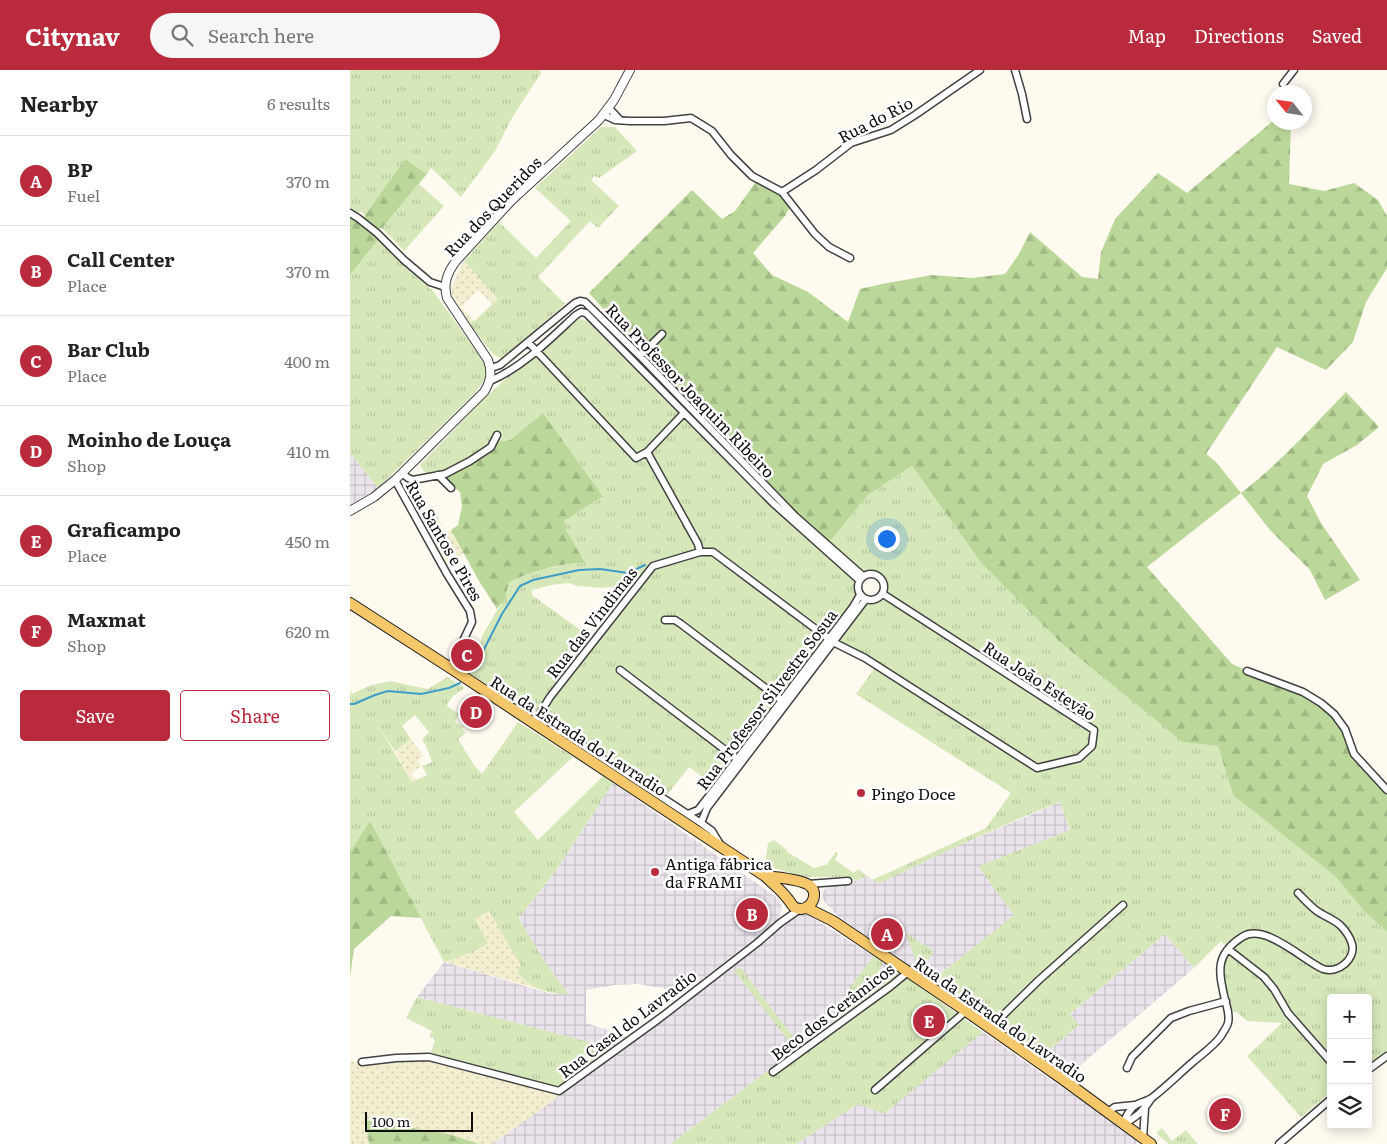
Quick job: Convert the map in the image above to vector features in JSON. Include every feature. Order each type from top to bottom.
[{"type":"main road","name":"Rua da Estrada do Lavradio","points":[[350,603],[765,876],[789,901]]},
{"type":"main road","name":"Rua da Estrada do Lavradio","points":[[765,876],[804,883]]},
{"type":"main road","points":[[796,883],[804,883],[814,890],[814,896],[813,902],[803,908],[793,906],[789,901],[789,891],[796,883]]},
{"type":"main road","name":"Rua da Estrada do Lavradio","points":[[814,896],[833,921]]},
{"type":"main road","name":"Rua da Estrada do Lavradio","points":[[803,908],[833,921],[966,1011],[1147,1141]]},
{"type":"street","name":"Rua dos Queridos","points":[[445,287],[449,270],[511,201],[604,115],[630,70]]},
{"type":"street","name":"Rua do Rio","points":[[782,192],[816,170],[851,143],[891,130],[980,70]]},
{"type":"street","points":[[1014,70],[1022,94],[1027,119]]},
{"type":"street","points":[[1283,84],[1294,70]]},
{"type":"street","points":[[609,108],[620,120]]},
{"type":"street","points":[[604,115],[609,118],[630,121],[664,121],[691,118],[712,131],[731,155],[752,176],[782,192],[815,234],[829,247],[850,258]]},
{"type":"street","points":[[350,213],[377,233],[430,282],[445,287],[447,298],[452,307],[488,360],[491,368],[490,381],[484,392],[395,480],[374,497],[350,511]]},
{"type":"street","name":"Rua Professor Joaquim Ribeiro","points":[[491,368],[500,365],[575,303],[584,302],[640,356],[786,507],[861,578]]},
{"type":"street","name":"Rua Professor Joaquim Ribeiro","points":[[490,381],[504,375],[576,315],[581,312],[586,313],[773,503],[861,578]]},
{"type":"street","points":[[543,330],[550,338]]},
{"type":"street","points":[[640,356],[662,334]]},
{"type":"street","points":[[528,342],[636,458],[647,452],[684,413]]},
{"type":"street","points":[[402,473],[412,480],[445,474],[491,447],[497,435]]},
{"type":"street","points":[[647,452],[698,544],[700,552],[713,552],[831,641]]},
{"type":"street","points":[[438,475],[451,488]]},
{"type":"street","name":"Rua Santos e Pires","points":[[395,480],[447,574],[470,611],[472,622],[449,667]]},
{"type":"street","name":"Rua das Vindimas","points":[[534,723],[550,697],[653,566],[700,552]]},
{"type":"street","points":[[872,573],[881,577],[884,585],[882,594],[876,599],[863,597],[858,586],[861,578],[872,573]]},
{"type":"street","name":"Rua João Estevão","points":[[831,641],[865,658],[1037,768],[1079,758],[1092,746],[1094,730],[882,594]]},
{"type":"street","name":"Rua Professor Silvestre Sosua","points":[[701,822],[707,808],[740,761],[831,641],[853,607],[863,597]]},
{"type":"street","points":[[665,620],[675,620],[678,622],[784,702]]},
{"type":"street","points":[[620,670],[740,761]]},
{"type":"street","points":[[1247,671],[1303,692],[1334,714],[1345,728],[1354,754],[1387,790]]},
{"type":"street","points":[[550,734],[561,731],[701,822],[712,831],[722,848]]},
{"type":"street","name":"Rua Professor Silvestre Sosua","points":[[688,814],[698,810],[740,761]]},
{"type":"street","points":[[804,883],[848,881]]},
{"type":"street","points":[[814,896],[826,883]]},
{"type":"street","points":[[1123,1124],[1135,1106],[1151,1098],[1220,1038],[1228,1024],[1228,1014],[1219,974],[1220,965],[1228,949],[1243,936],[1250,934],[1264,935],[1282,943],[1325,970],[1333,970],[1348,962],[1351,957],[1352,947],[1349,935],[1339,924],[1318,912],[1298,893]]},
{"type":"street","points":[[784,920],[789,901]]},
{"type":"street","points":[[990,1028],[1123,905]]},
{"type":"street","name":"Rua Casal do Lavradio","points":[[362,1062],[429,1057],[559,1091],[660,1018],[784,920],[803,908]]},
{"type":"street","points":[[1228,949],[1264,977],[1274,988],[1288,1013],[1327,1057]]},
{"type":"street","name":"Beco dos Cerâmicos","points":[[773,1072],[908,972]]},
{"type":"street","points":[[1127,1068],[1132,1057],[1171,1018],[1226,1001]]},
{"type":"street","points":[[875,1090],[966,1011]]},
{"type":"street","points":[[1372,1067],[1387,1056]]},
{"type":"street","points":[[1123,1124],[1133,1119],[1144,1109],[1151,1098]]},
{"type":"street","points":[[1279,1144],[1327,1102]]},
{"type":"street","points":[[1108,1112],[1115,1107],[1135,1106]]},
{"type":"street","points":[[1144,1109],[1147,1141]]},
{"type":"shaded area","points":[[464,261],[498,299],[492,304],[478,290],[461,307],[475,321],[470,325],[450,290]]},
{"type":"shaded area","points":[[350,453],[378,488],[350,505]]},
{"type":"shaded area","points":[[437,515],[445,532],[451,530],[464,553],[447,565],[421,523]]},
{"type":"shaded area","points":[[411,739],[423,756],[418,760],[422,766],[411,773],[416,780],[412,782],[395,751]]},
{"type":"shaded area","points":[[613,783],[779,899],[782,908],[778,919],[697,983],[685,990],[679,991],[638,984],[614,985],[586,990],[586,1023],[626,1036],[612,1048],[417,997],[444,962],[552,994],[568,994],[543,959],[518,917],[557,869]]},
{"type":"shaded area","points":[[1060,802],[1070,831],[980,866],[982,872],[1015,915],[931,981],[838,916],[822,899],[823,891],[829,885],[855,881],[868,876],[880,883],[951,849]]},
{"type":"shaded area","points":[[489,911],[522,966],[524,980],[539,989],[444,962],[488,944],[475,919]]},
{"type":"shaded area","points":[[800,914],[808,915],[899,972],[670,1144],[492,1144],[622,1050]]},
{"type":"shaded area","points":[[1165,934],[1194,968],[1069,1075],[1043,1055],[1078,1026],[1070,1014]]},
{"type":"shaded area","points":[[983,1032],[1140,1139],[1136,1144],[796,1144],[858,1104],[969,1042]]},
{"type":"shaded area","points":[[429,1057],[564,1093],[492,1144],[479,1144],[449,1134],[365,1120],[369,1144],[350,1144],[350,1062]]},
{"type":"green space","points":[[350,70],[540,70],[541,73],[512,118],[495,151],[461,197],[431,168],[427,174],[405,159],[365,215],[361,212],[355,213],[350,209]]},
{"type":"green space","points":[[1267,126],[1267,130],[1291,130],[1289,184],[1324,191],[1354,183],[1378,200],[1387,216],[1387,268],[1366,302],[1353,342],[1326,370],[1277,347],[1206,454],[1216,462],[1241,493],[1147,567],[1232,664],[1321,703],[1345,729],[1354,755],[1387,788],[1387,932],[1363,910],[1336,877],[1233,795],[1218,746],[1183,742],[1061,643],[982,564],[912,466],[868,495],[827,545],[705,423],[589,293],[692,190],[722,219],[735,211],[758,179],[792,204],[785,216],[753,253],[772,275],[808,292],[848,322],[860,289],[932,275],[971,278],[1005,274],[1019,254],[1030,232],[1082,277],[1098,279],[1101,252],[1115,219],[1158,173],[1187,193]]},
{"type":"green space","points":[[601,127],[615,127],[637,151],[599,178],[594,176],[591,180],[619,206],[598,228],[590,221],[538,277],[565,304],[502,359],[493,354],[470,325],[498,299],[464,261],[499,222],[536,258],[571,221],[535,188]]},
{"type":"green space","points":[[405,159],[427,174],[382,228],[377,229],[364,219],[365,215]]},
{"type":"green space","points":[[419,184],[444,206],[404,251],[382,228]]},
{"type":"green space","points":[[350,213],[381,236],[350,275]]},
{"type":"green space","points":[[381,236],[404,260],[405,267],[433,291],[483,360],[486,371],[484,380],[472,396],[378,488],[350,453],[350,275]]},
{"type":"green space","points":[[579,318],[587,321],[670,405],[690,419],[824,549],[868,495],[912,466],[982,564],[1061,643],[1183,741],[1218,746],[1233,795],[1336,877],[1363,910],[1387,932],[1387,1052],[1372,1062],[1372,994],[1327,994],[1327,1095],[1301,1117],[1247,1056],[1282,1023],[1247,1021],[1237,1012],[1231,1010],[1219,974],[1228,949],[1221,941],[1194,968],[1165,934],[1070,1014],[1079,1025],[1043,1055],[920,973],[906,933],[934,951],[922,970],[934,979],[1014,915],[979,866],[1070,830],[1060,802],[991,831],[880,883],[872,880],[986,828],[1011,793],[856,694],[876,666],[833,642],[866,599],[874,599],[883,592],[883,582],[875,574],[863,576],[858,586],[860,595],[716,787],[689,767],[668,794],[541,711],[528,712],[466,671],[482,653],[481,643],[483,635],[498,609],[506,600],[509,582],[546,569],[584,563],[566,530],[564,521],[602,498],[543,413],[508,441],[445,474],[428,477],[420,465],[509,376],[531,360]],"holes":[[[635,577],[642,577],[594,640],[532,595],[532,590],[569,583],[577,586],[602,588],[615,586],[618,596]]]},
{"type":"green space","points":[[1346,392],[1379,427],[1357,445],[1323,464],[1307,496],[1321,523],[1360,580],[1325,600],[1310,570],[1270,530],[1241,493],[1282,457]]},
{"type":"green space","points":[[543,413],[603,497],[564,521],[566,530],[585,563],[546,568],[509,582],[506,600],[497,609],[451,530],[458,525],[462,506],[460,492],[448,482],[445,474],[494,442],[508,441]]},
{"type":"green space","points":[[447,677],[465,688],[452,698],[447,706],[459,714],[455,722],[464,727],[462,729],[466,733],[458,739],[474,765],[482,774],[518,722],[573,757],[514,812],[538,840],[603,776],[613,783],[557,869],[518,917],[543,959],[569,995],[540,990],[528,983],[517,972],[521,966],[489,911],[475,919],[488,944],[470,953],[444,962],[370,822],[350,850],[350,690],[352,694],[369,686],[390,681],[428,689]],"holes":[[[415,715],[429,732],[422,739],[432,762],[422,766],[427,775],[412,782],[379,727],[395,751],[411,739],[402,726]]]},
{"type":"green space","points":[[370,821],[421,918],[391,916],[354,949],[350,977],[350,850]]},
{"type":"green space","points":[[774,840],[787,852],[814,868],[826,865],[836,852],[838,854],[835,860],[854,873],[858,869],[867,876],[855,881],[838,877],[809,877],[765,865],[768,843]]},
{"type":"green space","points":[[874,955],[883,962],[877,980],[850,1000],[845,994]]},
{"type":"green space","points":[[740,967],[795,1039],[790,1043],[734,971]]},
{"type":"green space","points":[[899,972],[983,1032],[884,1114],[858,1104],[796,1144],[670,1144]]},
{"type":"green space","points":[[417,997],[612,1048],[626,1036],[626,1042],[559,1091],[429,1057],[435,1041],[434,1038],[429,1036],[432,1031],[406,1018]]},
{"type":"green space","points":[[365,1120],[449,1134],[479,1144],[369,1144]]},
{"type":"green space","points":[[1162,1128],[1172,1141],[1186,1130],[1198,1144],[1169,1144],[1156,1133]]},
{"type":"waterway","points":[[470,672],[520,586],[533,580],[579,570],[600,569],[628,573],[645,565]]},
{"type":"waterway","points":[[350,704],[388,691],[421,694],[449,688],[460,683]]},
{"type":"place","name":"Bar Club","points":[[467,655]]},
{"type":"place","name":"Moinho de Louça","points":[[476,712]]},
{"type":"place","name":"Pingo Doce","points":[[861,793]]},
{"type":"place","name":"Antiga fábrica da FRAMI","points":[[655,872]]},
{"type":"place","name":"Call Center","points":[[752,914]]},
{"type":"place","name":"BP","points":[[887,934]]},
{"type":"place","name":"Graficampo","points":[[929,1021]]},
{"type":"place","name":"Maxmat","points":[[1225,1114]]}]
